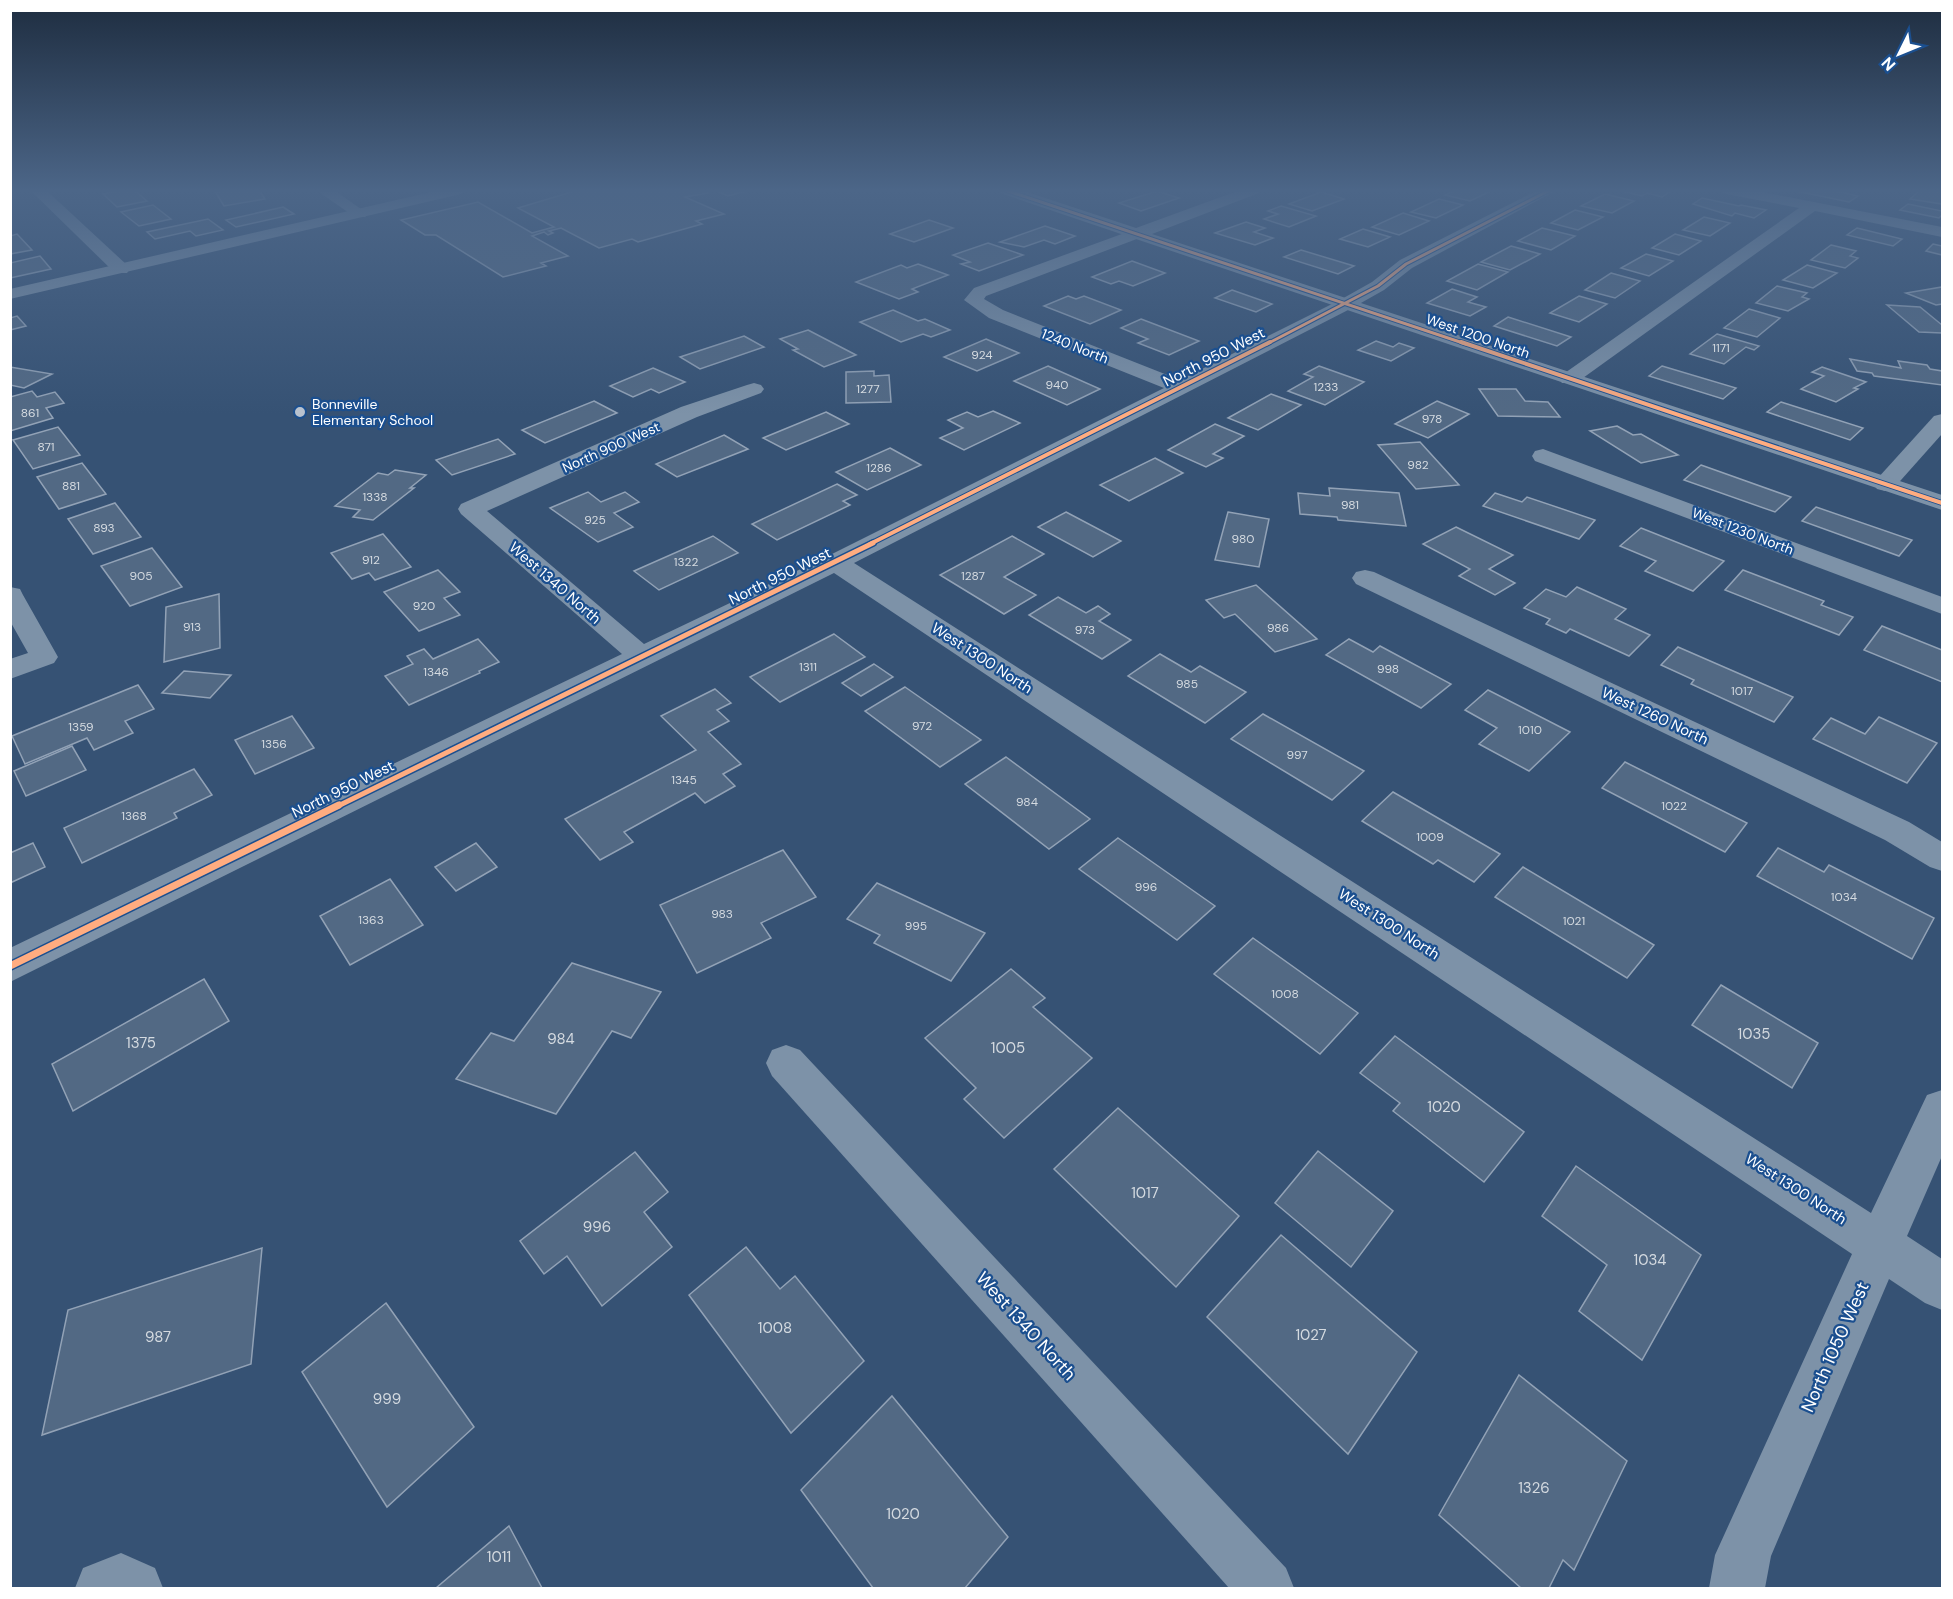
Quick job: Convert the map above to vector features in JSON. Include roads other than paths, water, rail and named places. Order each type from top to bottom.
[{"type":"street","points":[[116,265],[121,269]]},
{"type":"street","points":[[10,294],[140,265]]},
{"type":"street","name":"1240 North","points":[[1054,265],[980,292],[973,300],[996,314],[1180,387]]},
{"type":"street","name":"West 1200 North","points":[[1228,265],[1942,504]]},
{"type":"street","name":"North 950 West","points":[[10,966],[835,562],[1346,304],[1378,286],[1405,265]]},
{"type":"street","points":[[1569,379],[1730,265]]},
{"type":"street","name":"North 900 West","points":[[470,509],[689,412],[754,388]]},
{"type":"street","points":[[1886,484],[1942,421]]},
{"type":"street","name":"West 1230 North","points":[[1543,456],[1942,606]]},
{"type":"street","name":"West 1340 North","points":[[470,509],[641,656]]},
{"type":"street","name":"West 1300 North","points":[[835,562],[1942,1286]]},
{"type":"street","name":"West 1260 North","points":[[1365,579],[1897,831],[1942,858]]},
{"type":"street","points":[[10,596],[44,657],[10,670]]},
{"type":"street","name":"West 1340 North","points":[[786,1063],[1266,1588]]},
{"type":"street","name":"North 1050 West","points":[[1737,1588],[1743,1556],[1942,1108]]},
{"type":"place","name":"Bonneville Elementary School","points":[[300,412]]}]
